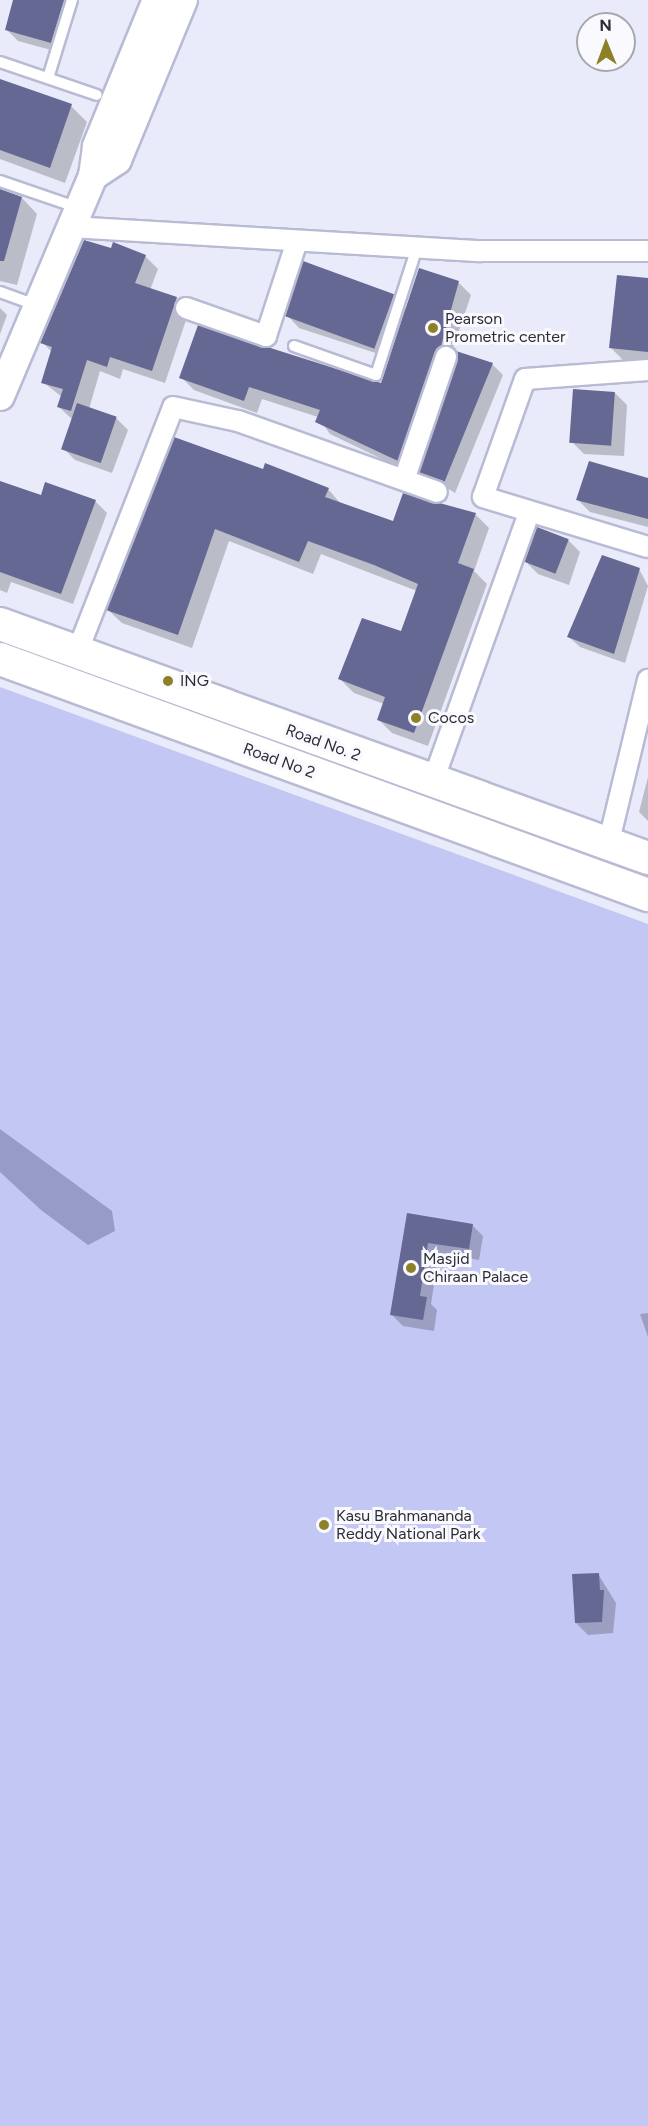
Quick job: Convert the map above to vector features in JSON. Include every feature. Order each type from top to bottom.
[{"type":"main road","points":[[0,396],[93,176],[97,146],[157,0]]},
{"type":"main road","points":[[93,176],[117,160],[183,0]]},
{"type":"main road","name":"Road No. 2","points":[[0,624],[76,655],[648,858]]},
{"type":"main road","name":"Road No 2","points":[[0,659],[648,895]]},
{"type":"street","points":[[75,218],[297,241],[417,247],[648,251]]},
{"type":"street","points":[[186,308],[267,336],[297,241]]},
{"type":"street","points":[[405,477],[446,357]]},
{"type":"street","points":[[648,370],[525,380],[483,497],[529,513],[648,547]]},
{"type":"street","points":[[76,655],[173,407],[238,421],[405,477],[437,492]]},
{"type":"street","points":[[433,782],[529,513]]},
{"type":"street","points":[[608,845],[648,680]]},
{"type":"lane","points":[[48,78],[72,0]]},
{"type":"lane","points":[[0,62],[97,95]]},
{"type":"lane","points":[[0,182],[75,218]]},
{"type":"lane","points":[[294,346],[376,375],[417,247]]},
{"type":"lane","points":[[0,292],[38,305]]},
{"type":"shaded area","name":"Kasu Brahmananda Reddy National Park","points":[[0,687],[648,924],[648,2126],[0,2126]]},
{"type":"shaded area","points":[[0,1129],[112,1211],[115,1231],[88,1245],[41,1210],[0,1172]]},
{"type":"building","points":[[13,0],[64,0],[51,43],[5,30]]},
{"type":"building","points":[[0,79],[72,104],[50,168],[0,150]]},
{"type":"building","points":[[0,189],[22,197],[4,261],[0,261]]},
{"type":"building","points":[[84,240],[111,248],[113,242],[146,255],[135,283],[177,297],[152,371],[110,357],[107,367],[87,360],[71,411],[57,407],[63,389],[41,383],[52,347],[40,343]]},
{"type":"building","points":[[303,261],[394,294],[374,349],[283,316]]},
{"type":"building","points":[[419,268],[459,281],[441,346],[398,461],[315,422],[320,410],[249,387],[244,401],[179,378],[198,325],[381,383]]},
{"type":"building","points":[[617,275],[648,278],[648,352],[609,348]]},
{"type":"building","points":[[456,351],[493,363],[444,483],[419,473]]},
{"type":"building","points":[[573,389],[615,392],[611,446],[569,443]]},
{"type":"building","points":[[77,403],[117,417],[101,463],[61,449]]},
{"type":"building","points":[[174,437],[263,469],[265,463],[329,488],[325,497],[393,521],[403,493],[476,513],[458,563],[474,569],[414,733],[377,720],[385,697],[338,679],[362,618],[401,631],[418,584],[374,565],[308,541],[299,562],[215,529],[178,635],[106,610]]},
{"type":"building","points":[[589,461],[648,478],[648,519],[576,500]]},
{"type":"building","points":[[0,481],[41,495],[45,482],[96,500],[61,594],[0,572]]},
{"type":"building","points":[[537,527],[569,539],[555,574],[524,562]]},
{"type":"building","points":[[602,555],[640,568],[614,654],[567,637]]},
{"type":"building","points":[[407,1213],[473,1224],[469,1249],[428,1243],[420,1296],[427,1297],[423,1320],[390,1315]]},
{"type":"building","points":[[599,1573],[600,1590],[604,1590],[602,1622],[575,1623],[572,1574]]},
{"type":"place","name":"Pearson Prometric center","points":[[433,328]]},
{"type":"place","name":"ING","points":[[168,681]]},
{"type":"place","name":"Cocos","points":[[416,718]]},
{"type":"place","name":"Masjid Chiraan Palace","points":[[411,1268]]},
{"type":"place","name":"Kasu Brahmananda Reddy National Park","points":[[324,1525]]}]
